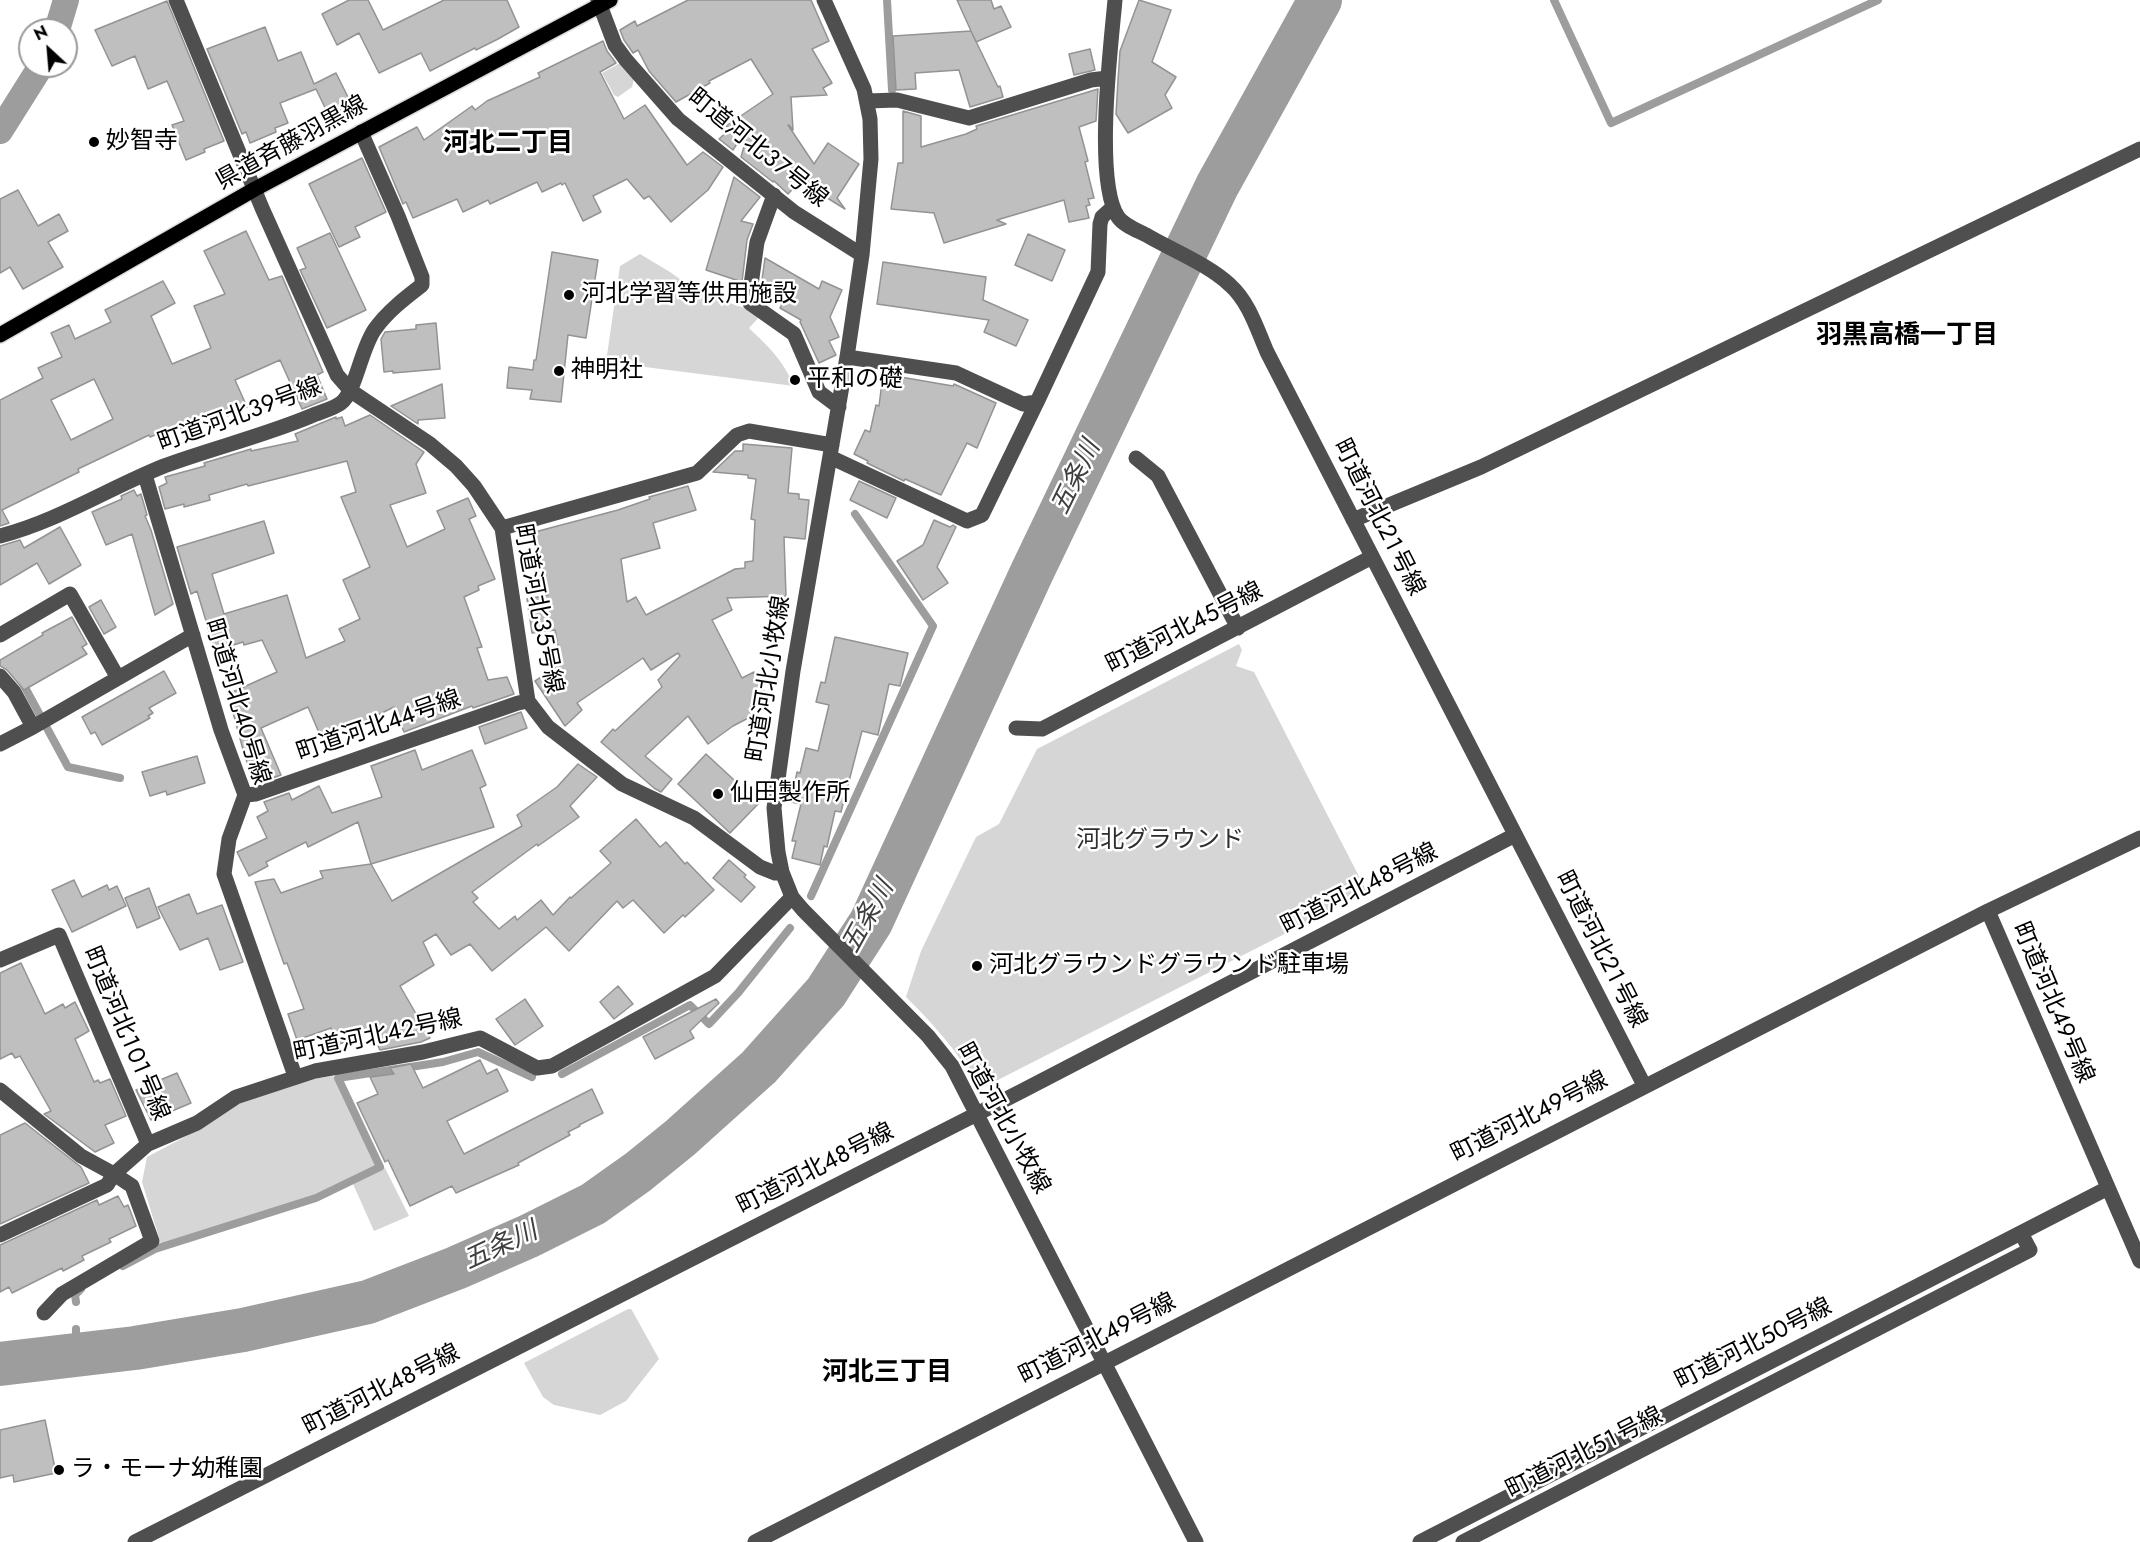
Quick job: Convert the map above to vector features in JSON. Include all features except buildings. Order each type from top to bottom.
[{"type":"main road","name":"県道斉藤羽黒線","points":[[0,335],[255,189],[603,2]]},
{"type":"street","name":"町道河北３５号線","points":[[176,0],[255,189],[337,375],[351,391],[430,444],[456,466],[474,486],[502,528],[528,701],[548,727],[622,784],[694,818],[760,867],[775,873],[782,872]]},
{"type":"street","name":"町道河北小牧線","points":[[824,0],[858,75],[867,101],[871,159],[862,255],[847,357],[793,671],[774,808],[782,872],[792,897],[928,1036],[952,1066],[1196,1542]]},
{"type":"street","points":[[502,528],[697,473],[737,435],[749,431],[831,451],[968,521],[982,515],[1098,272],[1100,224],[1102,217],[1113,207],[1108,181],[1107,78],[1116,0]]},
{"type":"street","name":"町道河北３７号線","points":[[603,2],[608,30],[615,45],[678,119],[794,212],[862,255]]},
{"type":"street","points":[[867,101],[897,100],[969,118],[1091,80],[1107,78]]},
{"type":"street","name":"町道河北３９号線","points":[[0,536],[84,505],[165,466],[282,428],[340,403],[351,391],[360,360],[374,330],[397,305],[422,285],[422,277],[398,216],[361,132]]},
{"type":"street","points":[[1353,520],[1481,467],[2140,149]]},
{"type":"street","points":[[774,195],[757,242],[750,303],[794,334],[819,392],[839,407]]},
{"type":"street","name":"町道河北２１号線","points":[[1113,207],[1122,221],[1221,276],[1243,299],[1267,352],[1644,1085]]},
{"type":"street","points":[[847,357],[956,373],[1019,402],[1028,405],[1037,402]]},
{"type":"street","points":[[1136,458],[1158,476],[1238,628]]},
{"type":"street","name":"町道河北４０号線","points":[[145,475],[221,730],[244,795],[229,839],[224,874],[295,1076]]},
{"type":"street","name":"町道河北４５号線","points":[[1016,728],[1042,729],[1372,557]]},
{"type":"street","points":[[0,635],[70,594],[118,678]]},
{"type":"street","points":[[0,744],[193,635]]},
{"type":"street","points":[[0,676],[14,692],[33,727]]},
{"type":"street","name":"町道河北４４号線","points":[[244,795],[256,794],[528,701]]},
{"type":"street","name":"町道河北４８号線","points":[[135,1542],[977,1113],[1515,835]]},
{"type":"street","points":[[1988,911],[2140,838]]},
{"type":"street","name":"町道河北４２号線","points":[[0,1235],[107,1185],[114,1174],[148,1144],[196,1123],[236,1097],[295,1076],[423,1052],[480,1038],[537,1068],[552,1066],[715,976],[792,897]]},
{"type":"street","name":"町道河北４９号線","points":[[755,1542],[1644,1085],[1988,911],[2140,1261]]},
{"type":"street","name":"町道河北１０１号線","points":[[0,960],[59,935],[148,1144]]},
{"type":"street","points":[[0,1090],[81,1156],[132,1186],[152,1241],[62,1294],[44,1313]]},
{"type":"street","name":"町道河北５０号線","points":[[1420,1542],[2108,1188]]},
{"type":"street","name":"町道河北５１号線","points":[[1463,1542],[2030,1250],[2021,1233]]},
{"type":"green space","points":[[620,63],[634,79],[632,87],[618,97],[614,95],[602,73]]},
{"type":"green space","points":[[640,254],[699,293],[754,311],[760,316],[749,328],[775,354],[794,386],[606,362],[620,266]]},
{"type":"green space","name":"河北グラウンド","points":[[1239,644],[1242,650],[1236,666],[1254,672],[1367,892],[984,1087],[980,1085],[973,1079],[945,1039],[906,997],[921,951],[976,837],[999,824],[1037,749]]},
{"type":"green space","points":[[333,1076],[378,1165],[315,1196],[161,1244],[142,1182],[147,1157],[196,1131],[235,1105],[305,1080]]},
{"type":"green space","points":[[385,1168],[409,1216],[374,1231],[353,1184]]},
{"type":"green space","points":[[628,1309],[633,1312],[659,1359],[626,1401],[600,1415],[554,1405],[543,1397],[524,1363]]},
{"type":"waterway","points":[[61,18],[66,0]]},
{"type":"waterway","points":[[887,0],[892,90]]},
{"type":"waterway","name":"五条川","points":[[0,1364],[135,1348],[243,1330],[368,1302],[456,1268],[529,1236],[593,1204],[680,1138],[759,1067],[826,992],[871,922],[1032,572],[1217,186],[1320,0]]},
{"type":"waterway","points":[[1554,0],[1611,123],[1878,0]]},
{"type":"waterway","points":[[0,131],[33,78]]},
{"type":"waterway","points":[[811,896],[933,626],[855,514]]},
{"type":"waterway","points":[[21,680],[68,767],[120,778]]},
{"type":"waterway","points":[[562,1074],[690,1005],[709,1024],[738,993],[790,928]]},
{"type":"waterway","points":[[123,1266],[155,1249],[316,1198],[380,1167],[338,1078],[443,1062],[478,1052],[532,1077]]},
{"type":"waterway","points":[[76,1302],[75,1295],[81,1289]]},
{"type":"waterway","points":[[76,1329],[76,1355]]},
{"type":"place","name":"妙智寺","points":[[94,142]]},
{"type":"place","name":"河北学習等供用施設","points":[[569,295]]},
{"type":"place","name":"神明社","points":[[559,371]]},
{"type":"place","name":"平和の礎","points":[[795,380]]},
{"type":"place","name":"仙田製作所","points":[[718,794]]},
{"type":"place","name":"河北グラウンドグラウンド駐車場","points":[[977,966]]},
{"type":"place","name":"ラ・モーナ幼稚園","points":[[59,1470]]},
{"type":"district","name":"河北二丁目","points":[[508,145]]},
{"type":"district","name":"羽黒高橋一丁目","points":[[1907,337]]},
{"type":"district","name":"河北三丁目","points":[[887,1374]]}]
